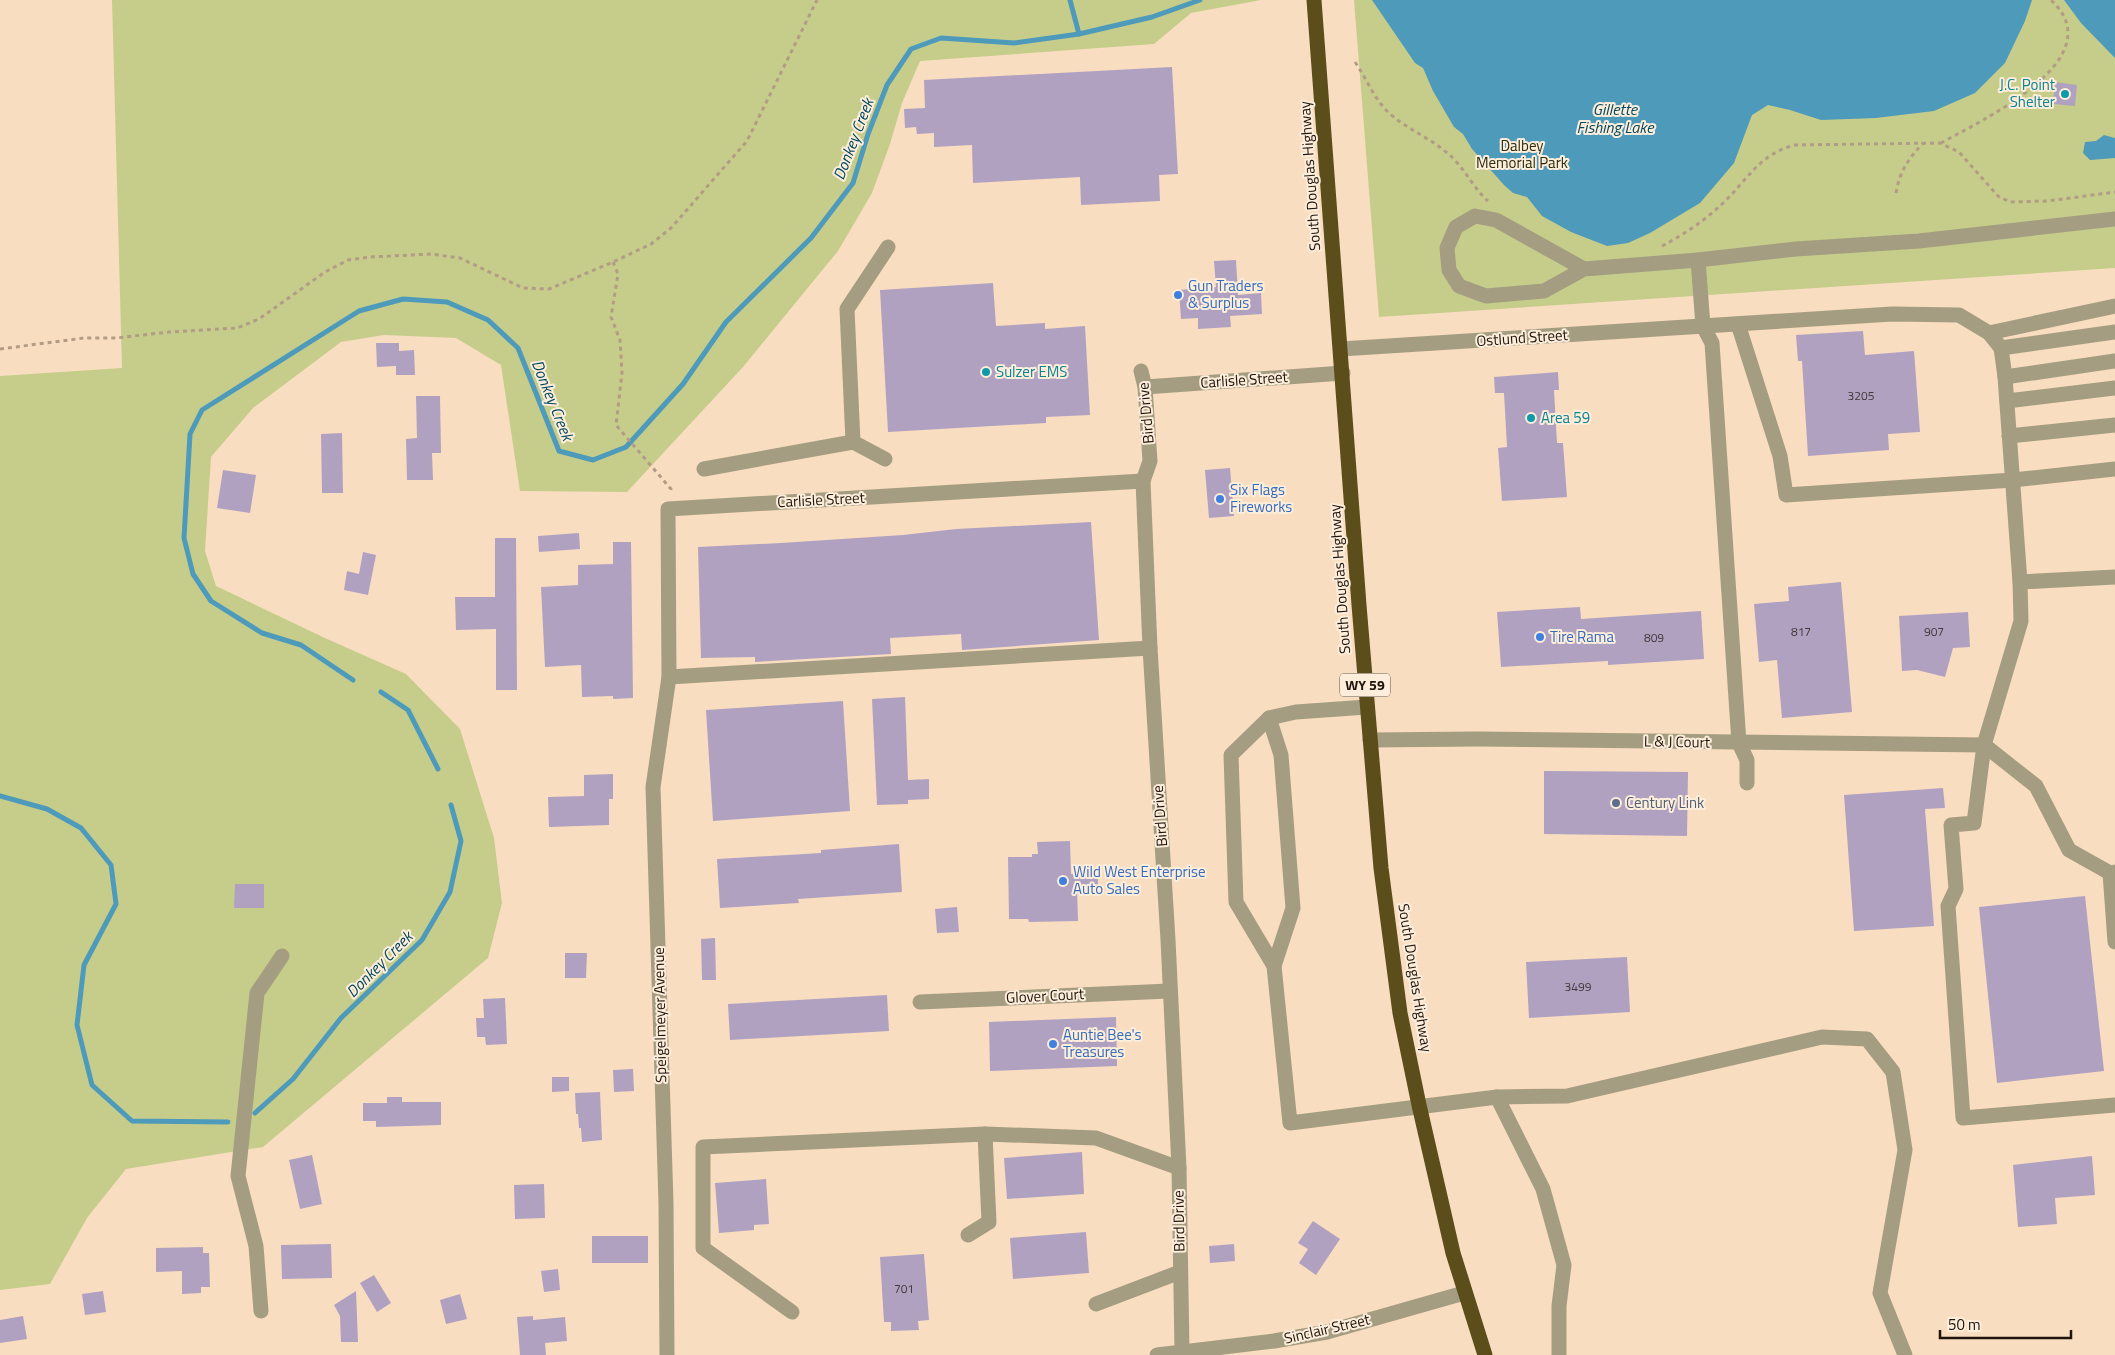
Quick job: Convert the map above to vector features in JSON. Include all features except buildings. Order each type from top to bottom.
[{"type":"highway","name":"South Douglas Highway","points":[[1314,2],[1367,707],[1382,868],[1400,1013],[1419,1105],[1464,1293],[1485,1355]]},
{"type":"street","points":[[1584,269],[1496,220],[1475,216],[1456,227],[1447,248],[1449,270],[1459,286],[1486,296],[1544,291],[1584,269],[1698,260],[1796,249],[1919,241],[2115,219]]},
{"type":"street","points":[[853,442],[847,309],[888,247]]},
{"type":"street","points":[[1698,260],[1703,326],[1712,343],[1739,743],[1747,760],[1747,782]]},
{"type":"street","points":[[2115,306],[1989,332],[2001,348],[2005,377],[2020,582],[2021,621],[1984,745],[1974,823],[1951,825],[1956,889],[1948,906],[1963,1118],[2115,1105]]},
{"type":"street","name":"Ostlund Street","points":[[1341,349],[1892,314],[1959,316],[1989,332]]},
{"type":"street","points":[[1738,324],[1780,456],[1786,495],[2013,480],[2115,469]]},
{"type":"street","points":[[2001,348],[2115,332]]},
{"type":"street","points":[[2005,377],[2115,361]]},
{"type":"street","name":"Bird Drive","points":[[1141,372],[1146,387],[1150,461],[1143,481],[1150,648],[1179,1168],[1182,1352]]},
{"type":"street","name":"Carlisle Street","points":[[1146,387],[1343,373]]},
{"type":"street","points":[[2007,401],[2115,388]]},
{"type":"street","points":[[2010,436],[2115,425]]},
{"type":"street","points":[[704,468],[853,442],[885,459]]},
{"type":"street","name":"Carlisle Street","points":[[668,509],[1143,481]]},
{"type":"street","points":[[668,509],[669,677],[1150,648]]},
{"type":"street","points":[[2020,582],[2115,577]]},
{"type":"street","name":"Speigelmeyer Avenue","points":[[667,1355],[666,1203],[653,787],[669,677]]},
{"type":"street","points":[[1274,966],[1236,902],[1232,755],[1269,718],[1296,712],[1367,707]]},
{"type":"street","points":[[1269,718],[1281,755],[1293,908],[1274,966],[1290,1124],[1419,1105],[1497,1096],[1567,1096],[1822,1038],[1867,1040],[1894,1072],[1905,1150],[1880,1293],[1905,1355]]},
{"type":"street","name":"L & J Court","points":[[1370,740],[1478,739],[1984,745]]},
{"type":"street","points":[[1984,745],[2036,786],[2069,850],[2112,872],[2115,942]]},
{"type":"street","points":[[261,1311],[256,1246],[238,1176],[257,993],[282,956]]},
{"type":"street","name":"Glover Court","points":[[920,1002],[1169,990]]},
{"type":"street","points":[[1497,1096],[1543,1189],[1564,1265],[1559,1306],[1558,1355]]},
{"type":"street","points":[[968,1235],[989,1222],[984,1134]]},
{"type":"street","points":[[792,1312],[703,1248],[703,1147],[984,1134],[1096,1138],[1179,1168]]},
{"type":"street","points":[[1096,1304],[1180,1272]]},
{"type":"street","name":"Sinclair Street","points":[[1157,1355],[1274,1341],[1327,1332],[1464,1293]]},
{"type":"path","points":[[0,349],[84,338],[116,338],[169,332],[237,328],[260,319],[332,268],[348,260],[371,256],[431,254],[460,258],[523,288],[549,289],[613,262],[651,244],[671,228],[747,141],[817,0]]},
{"type":"path","points":[[1940,143],[2019,98],[2040,82],[2057,65],[2066,47],[2067,29],[2061,9],[2050,0]]},
{"type":"path","points":[[1355,62],[1376,98],[1388,112],[1405,126],[1446,152],[1461,167],[1476,191],[1494,206]]},
{"type":"path","points":[[1896,193],[1899,175],[1908,160],[1924,143]]},
{"type":"path","points":[[1653,250],[1679,237],[1700,223],[1722,204],[1761,162],[1778,149],[1794,145],[1940,143],[1959,152],[1998,196],[2010,202],[2048,201],[2115,192]]},
{"type":"path","points":[[613,262],[618,274],[611,317],[620,340],[622,373],[616,425],[671,489],[668,509]]},
{"type":"green space","points":[[112,0],[1261,0],[1191,13],[1154,44],[920,61],[902,103],[890,144],[872,193],[838,251],[743,367],[627,492],[520,491],[501,365],[456,338],[384,335],[341,342],[253,408],[211,457],[205,551],[216,586],[406,674],[460,729],[494,838],[502,903],[488,958],[263,1147],[126,1169],[87,1218],[50,1284],[0,1290],[0,376],[122,368]]},
{"type":"green space","name":"Dalbey Memorial Park","points":[[1354,0],[2115,0],[2115,268],[1379,317]]},
{"type":"water","name":"Gillette Fishing Lake","points":[[1372,0],[2032,0],[2025,21],[2005,63],[1975,93],[1934,111],[1876,118],[1821,120],[1768,105],[1752,115],[1734,163],[1700,203],[1650,233],[1628,243],[1607,246],[1571,232],[1542,216],[1527,197],[1513,193],[1504,185],[1472,149],[1463,134],[1454,127],[1433,91],[1423,68],[1415,63]]},
{"type":"water","points":[[2064,0],[2115,0],[2115,58],[2081,23]]},
{"type":"water","points":[[2104,135],[2115,138],[2115,158],[2090,160],[2083,153],[2085,142],[2096,141]]},
{"type":"waterway","name":"Donkey Creek","points":[[1070,0],[1079,34]]},
{"type":"waterway","name":"Donkey Creek","points":[[353,680],[301,645],[262,633],[211,601],[193,574],[184,538],[190,434],[202,410],[359,311],[403,299],[447,302],[488,320],[518,348],[559,451],[593,460],[626,447],[683,384],[726,322],[811,238],[853,183],[868,134],[887,85],[911,49],[941,38],[1014,43],[1079,34],[1152,17],[1200,0]]},
{"type":"waterway","name":"Donkey Creek","points":[[381,692],[408,710],[438,769]]},
{"type":"waterway","name":"Donkey Creek","points":[[0,796],[47,809],[81,828],[111,865],[116,904],[84,965],[77,1025],[92,1085],[132,1121],[228,1122]]},
{"type":"waterway","name":"Donkey Creek","points":[[255,1113],[293,1079],[341,1018],[422,940],[450,892],[461,841],[451,805]]},
{"type":"place","name":"J.C. Point Shelter","points":[[2065,94]]},
{"type":"place","name":"Gun Traders & Surplus","points":[[1178,295]]},
{"type":"place","name":"Sulzer EMS","points":[[986,372]]},
{"type":"place","name":"Area 59","points":[[1531,418]]},
{"type":"place","name":"Six Flags Fireworks","points":[[1220,499]]},
{"type":"place","name":"Tire Rama","points":[[1540,637]]},
{"type":"place","name":"Century Link","points":[[1616,803]]},
{"type":"place","name":"Wild West Enterprise Auto Sales","points":[[1063,881]]},
{"type":"place","name":"Auntie Bee's Treasures","points":[[1053,1044]]}]
